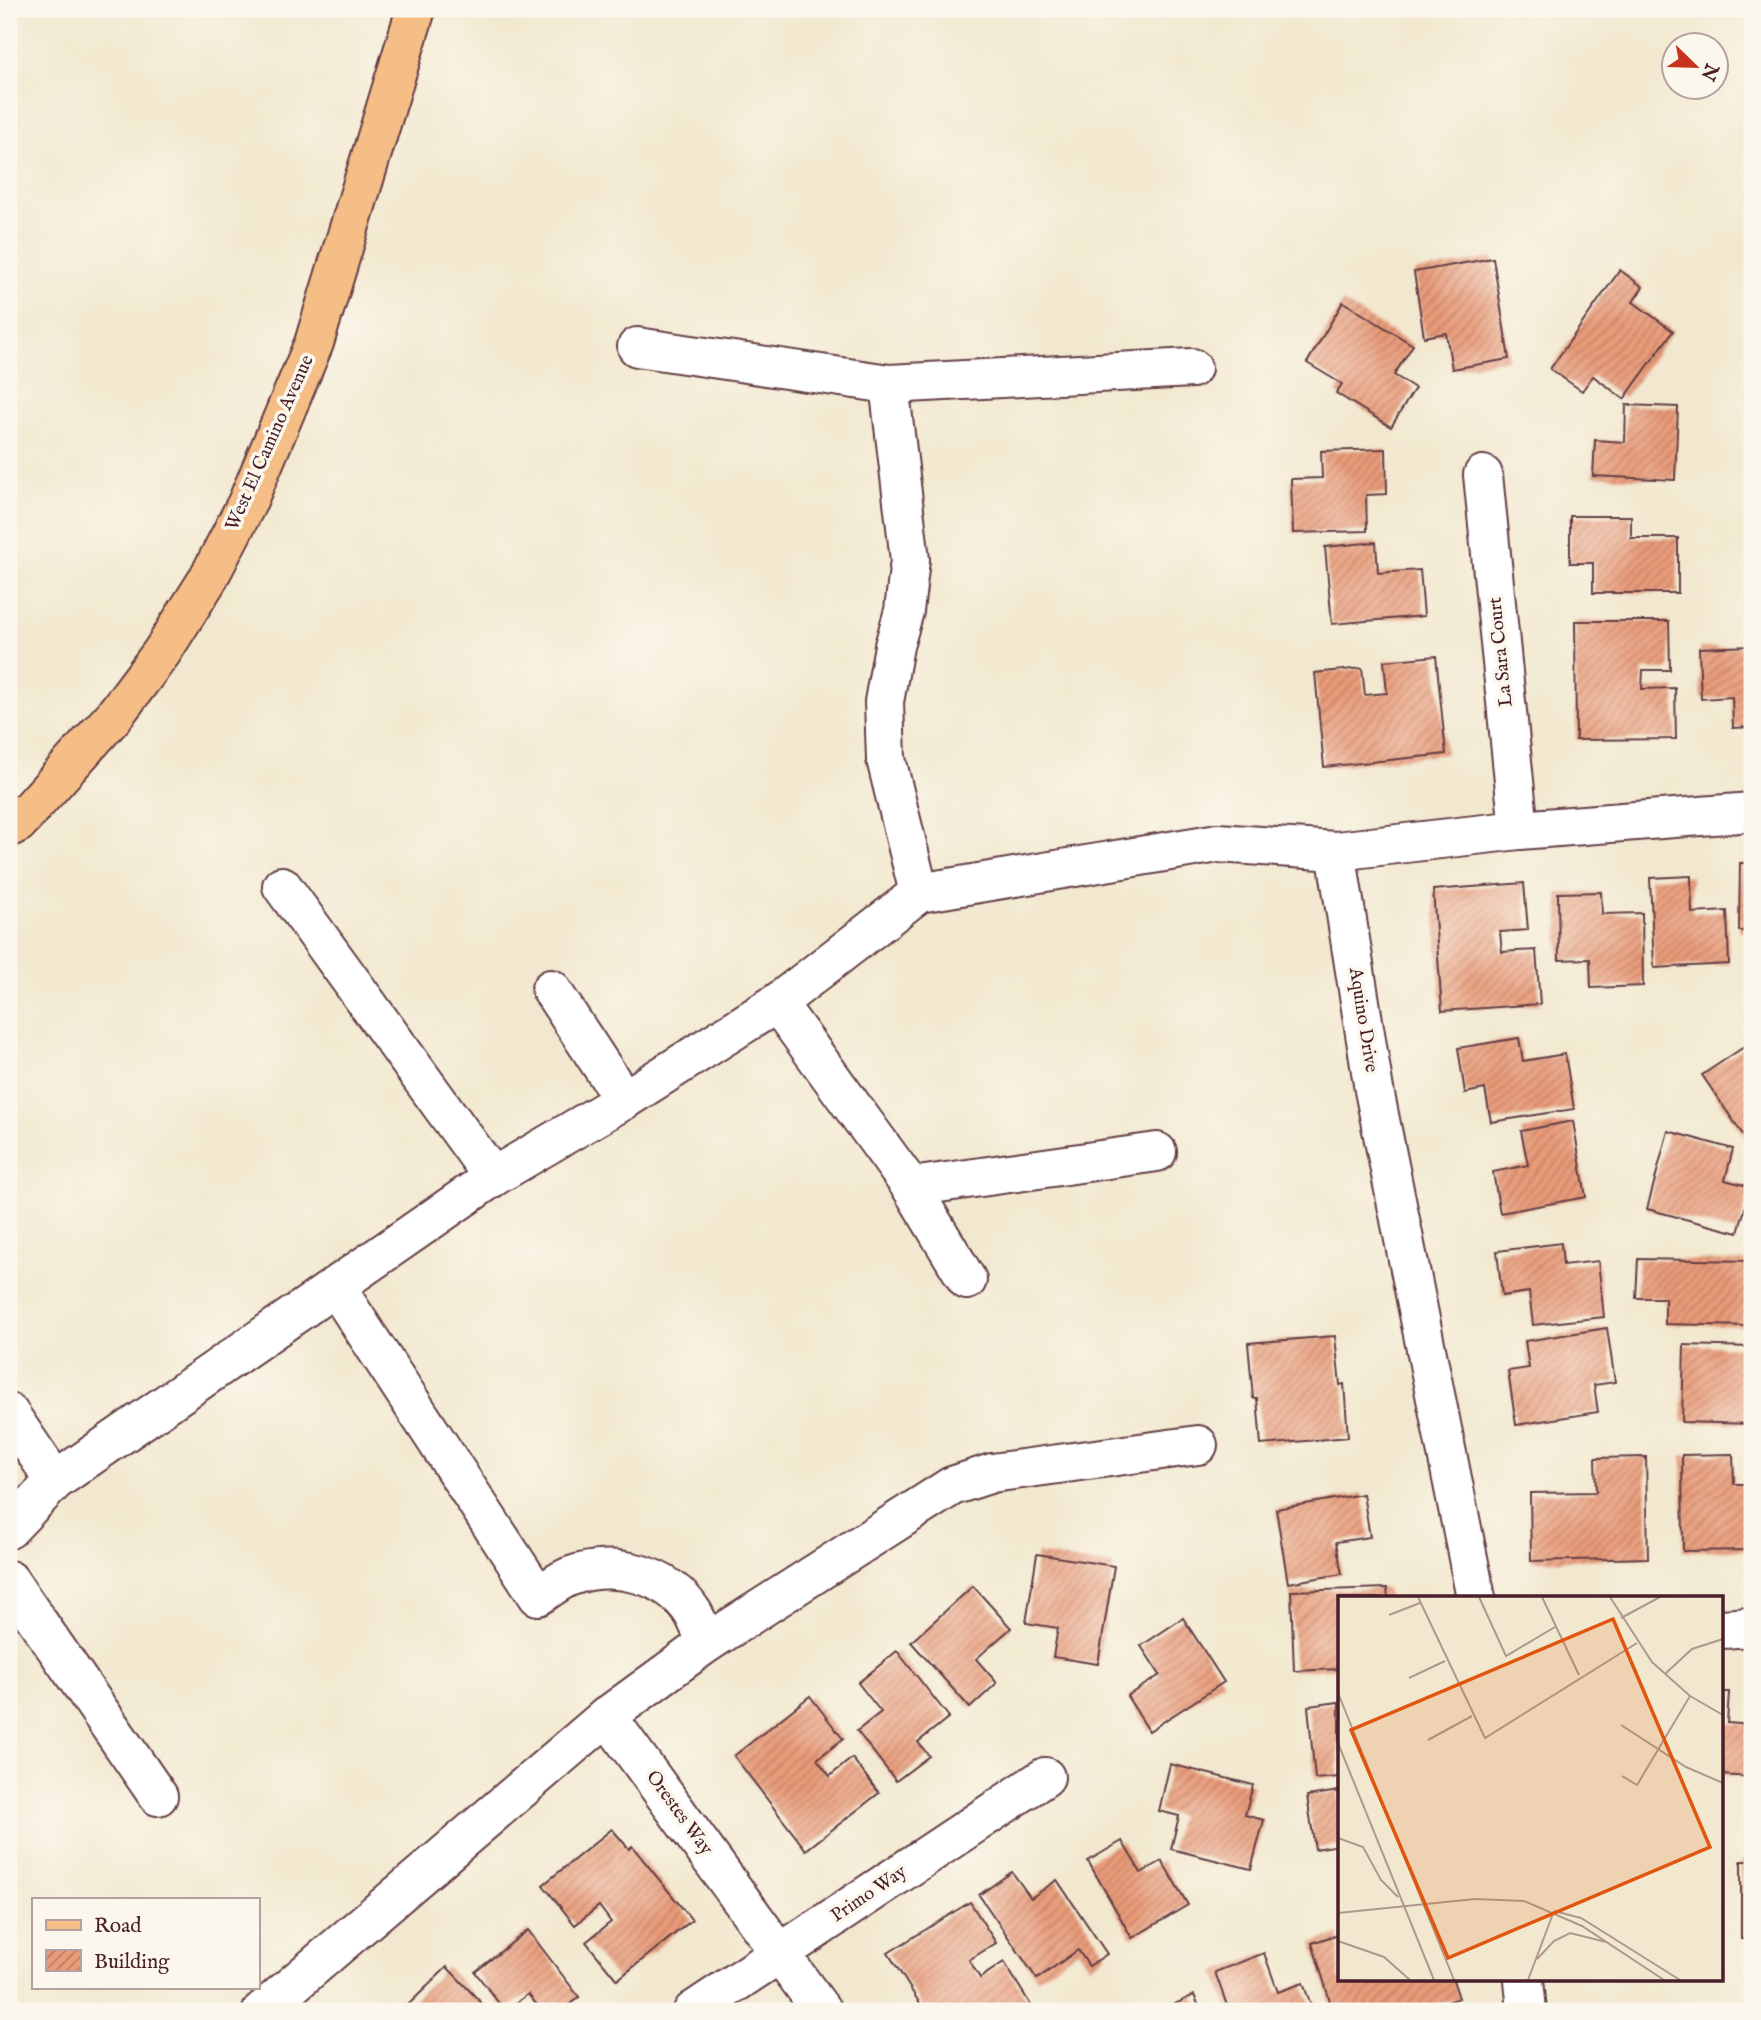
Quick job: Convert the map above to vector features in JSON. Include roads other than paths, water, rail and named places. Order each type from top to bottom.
[{"type":"main road","name":"West El Camino Avenue","points":[[11,831],[113,717],[162,652],[214,568],[252,490],[314,343],[416,9]]},
{"type":"street","points":[[637,347],[889,384],[1192,368]]},
{"type":"street","points":[[889,384],[909,560],[904,611],[894,646],[884,702],[886,759],[919,893]]},
{"type":"street","name":"La Sara Court","points":[[1483,475],[1519,830]]},
{"type":"street","points":[[9,1529],[55,1481],[494,1177],[624,1100],[777,1003],[919,893],[1217,843],[1336,851],[1519,830],[1752,811]]},
{"type":"street","name":"Aquino Drive","points":[[1336,851],[1374,1090],[1476,1596]]},
{"type":"street","points":[[282,886],[494,1177]]},
{"type":"street","points":[[551,989],[624,1100]]},
{"type":"street","points":[[777,1003],[911,1187],[967,1280]]},
{"type":"street","points":[[911,1187],[1157,1152]]},
{"type":"street","points":[[335,1286],[538,1597],[567,1577],[589,1571],[613,1569],[646,1576],[676,1594],[692,1612],[707,1643]]},
{"type":"street","points":[[9,1413],[55,1481]]},
{"type":"street","points":[[262,2011],[607,1716],[707,1643],[952,1486],[992,1474],[1198,1446]]},
{"type":"street","points":[[9,1580],[158,1796]]},
{"type":"street","points":[[1722,1629],[1752,1626]]},
{"type":"street","name":"Orestes Way","points":[[607,1716],[822,2011]]},
{"type":"street","name":"Primo Way","points":[[694,2011],[1045,1777]]},
{"type":"street","points":[[1524,1982],[1527,2011]]}]
